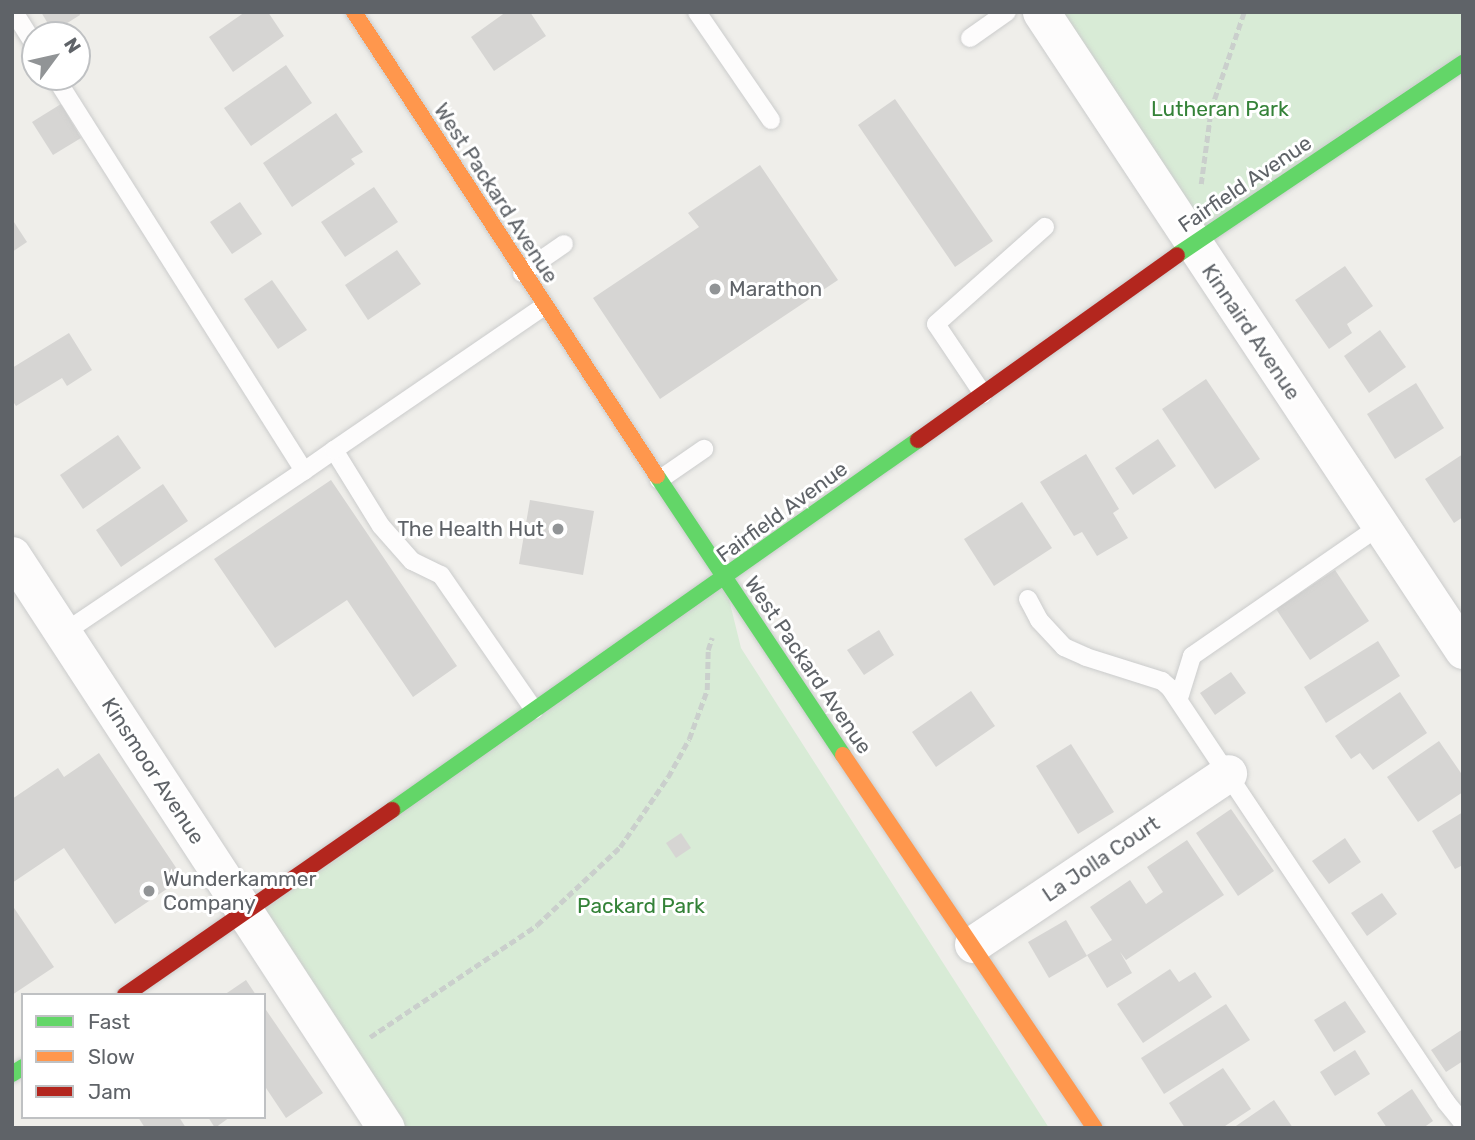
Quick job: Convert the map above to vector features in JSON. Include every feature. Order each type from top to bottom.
[{"type":"main road","name":"West Packard Avenue","points":[[354,12],[724,579],[1095,1128]]},
{"type":"main road","name":"Fairfield Avenue","points":[[128,993],[724,579],[1193,244],[1463,63]]},
{"type":"street","name":"Kinnaird Avenue","points":[[1041,12],[1463,650]]},
{"type":"street","name":"Kinsmoor Avenue","points":[[12,555],[386,1128]]},
{"type":"street","name":"La Jolla Court","points":[[973,944],[1228,773]]},
{"type":"lane","points":[[697,12],[771,120]]},
{"type":"lane","points":[[970,38],[1007,12]]},
{"type":"lane","points":[[64,91],[304,471]]},
{"type":"lane","points":[[983,394],[936,324],[1045,227]]},
{"type":"lane","points":[[522,273],[564,244]]},
{"type":"lane","points":[[62,634],[544,306]]},
{"type":"lane","points":[[659,480],[704,449]]},
{"type":"lane","points":[[334,450],[381,526],[412,561],[440,575],[534,710]]},
{"type":"lane","points":[[1179,698],[1192,656],[1380,526]]},
{"type":"lane","points":[[1028,599],[1039,620],[1064,647],[1086,657],[1162,681],[1179,698],[1446,1102],[1463,1123]]},
{"type":"path","points":[[1193,244],[1212,109],[1244,12]]},
{"type":"path","points":[[340,1057],[537,925],[620,847],[668,777],[689,739],[707,690],[708,650],[712,638]]},
{"type":"green space","name":"Lutheran Park","points":[[1041,12],[1463,12],[1463,63],[1193,244]]},
{"type":"green space","name":"Packard Park","points":[[724,579],[741,648],[1049,1128],[386,1128],[244,911]]},
{"type":"building","points":[[41,12],[79,12],[80,15],[70,21],[46,21]]},
{"type":"building","points":[[245,12],[268,12],[284,36],[233,72],[209,37]]},
{"type":"building","points":[[506,12],[530,12],[546,36],[494,71],[471,37]]},
{"type":"building","points":[[286,65],[312,103],[251,146],[224,108]]},
{"type":"building","points":[[895,99],[993,241],[955,267],[858,125]]},
{"type":"building","points":[[61,104],[81,138],[53,155],[32,122]]},
{"type":"building","points":[[336,113],[363,152],[351,159],[355,164],[292,207],[263,163]]},
{"type":"building","name":"Marathon","points":[[760,165],[838,280],[660,399],[593,298],[699,227],[688,213]]},
{"type":"building","points":[[374,187],[398,222],[345,257],[321,222]]},
{"type":"building","points":[[240,202],[262,234],[232,254],[210,222]]},
{"type":"building","points":[[12,219],[27,242],[12,252]]},
{"type":"building","points":[[397,250],[421,284],[368,320],[345,285]]},
{"type":"building","points":[[1345,266],[1373,306],[1347,324],[1352,333],[1329,349],[1295,300]]},
{"type":"building","points":[[272,280],[307,330],[278,349],[244,299]]},
{"type":"building","points":[[1380,330],[1406,367],[1369,393],[1344,356]]},
{"type":"building","points":[[69,333],[92,370],[67,386],[62,378],[16,406],[12,400],[12,368]]},
{"type":"building","points":[[1206,379],[1260,459],[1215,489],[1162,409]]},
{"type":"building","points":[[1416,383],[1444,428],[1395,459],[1367,414]]},
{"type":"building","points":[[118,435],[141,468],[83,509],[60,475]]},
{"type":"building","points":[[1158,439],[1176,466],[1133,495],[1115,468]]},
{"type":"building","points":[[1086,454],[1119,509],[1113,513],[1128,538],[1097,556],[1082,532],[1074,536],[1040,482]]},
{"type":"building","points":[[1463,454],[1463,517],[1454,523],[1425,479]]},
{"type":"building","points":[[331,480],[457,666],[413,697],[347,600],[275,648],[214,559]]},
{"type":"building","points":[[163,484],[188,521],[121,567],[96,530]]},
{"type":"building","name":"The Health Hut","points":[[530,500],[594,511],[583,575],[519,564]]},
{"type":"building","points":[[1022,502],[1052,548],[994,586],[964,539]]},
{"type":"building","points":[[1335,570],[1369,621],[1310,660],[1276,609]]},
{"type":"building","points":[[879,630],[894,655],[864,675],[847,650]]},
{"type":"building","points":[[1378,641],[1400,676],[1326,723],[1304,687]]},
{"type":"building","points":[[1231,672],[1246,693],[1215,715],[1200,693]]},
{"type":"building","points":[[971,691],[995,726],[936,767],[912,732]]},
{"type":"building","points":[[1400,692],[1427,733],[1373,770],[1360,753],[1351,759],[1335,736]]},
{"type":"building","points":[[1439,741],[1463,776],[1463,792],[1418,822],[1387,777]]},
{"type":"building","points":[[1071,744],[1114,812],[1078,834],[1036,766]]},
{"type":"building","points":[[99,753],[183,878],[115,924],[64,848],[12,883],[12,799],[58,768],[64,777]]},
{"type":"building","points":[[1231,809],[1274,871],[1238,896],[1196,833]]},
{"type":"building","points":[[1463,812],[1463,865],[1455,869],[1432,831]]},
{"type":"building","points":[[681,833],[691,848],[676,858],[666,843]]},
{"type":"building","points":[[1345,838],[1361,862],[1329,884],[1312,861]]},
{"type":"building","points":[[1187,840],[1224,895],[1126,960],[1120,952],[1132,973],[1107,988],[1087,955],[1112,940],[1090,907],[1130,880],[1146,904],[1163,892],[1147,867]]},
{"type":"building","points":[[1382,893],[1397,914],[1367,936],[1351,913]]},
{"type":"building","points":[[12,905],[54,967],[12,995]]},
{"type":"building","points":[[1066,920],[1087,956],[1049,978],[1028,942]]},
{"type":"building","points":[[1170,969],[1179,982],[1195,972],[1212,997],[1143,1043],[1117,1004]]},
{"type":"building","points":[[246,980],[255,993],[227,993]]},
{"type":"building","points":[[1345,1001],[1366,1032],[1334,1052],[1314,1020]]},
{"type":"building","points":[[1226,1004],[1250,1040],[1164,1094],[1141,1058]]},
{"type":"building","points":[[266,1010],[323,1093],[286,1118],[266,1088]]},
{"type":"building","points":[[1463,1029],[1463,1061],[1446,1072],[1431,1050]]},
{"type":"building","points":[[1355,1050],[1370,1074],[1335,1096],[1320,1072]]},
{"type":"building","points":[[1223,1068],[1251,1109],[1222,1128],[1185,1128],[1169,1103]]},
{"type":"building","points":[[1412,1089],[1433,1121],[1423,1128],[1387,1128],[1377,1113]]},
{"type":"building","points":[[1274,1100],[1293,1128],[1233,1128]]},
{"type":"building","points":[[139,1119],[180,1119],[186,1128],[145,1128]]},
{"type":"building","points":[[209,1119],[227,1119],[215,1128]]},
{"type":"traffic: fast","points":[[1177,255],[1463,63]]},
{"type":"traffic: fast","points":[[392,810],[918,440]]},
{"type":"traffic: fast","points":[[657,476],[843,755]]},
{"type":"traffic: fast","points":[[12,1074],[21,1068]]},
{"type":"traffic: slow","points":[[354,12],[657,476]]},
{"type":"traffic: slow","points":[[843,755],[1095,1128]]},
{"type":"traffic: jam","points":[[918,440],[1177,255]]},
{"type":"traffic: jam","points":[[128,993],[392,810]]},
{"type":"place","name":"Marathon","points":[[715,289]]},
{"type":"place","name":"The Health Hut","points":[[558,529]]},
{"type":"place","name":"Wunderkammer Company","points":[[149,891]]}]
